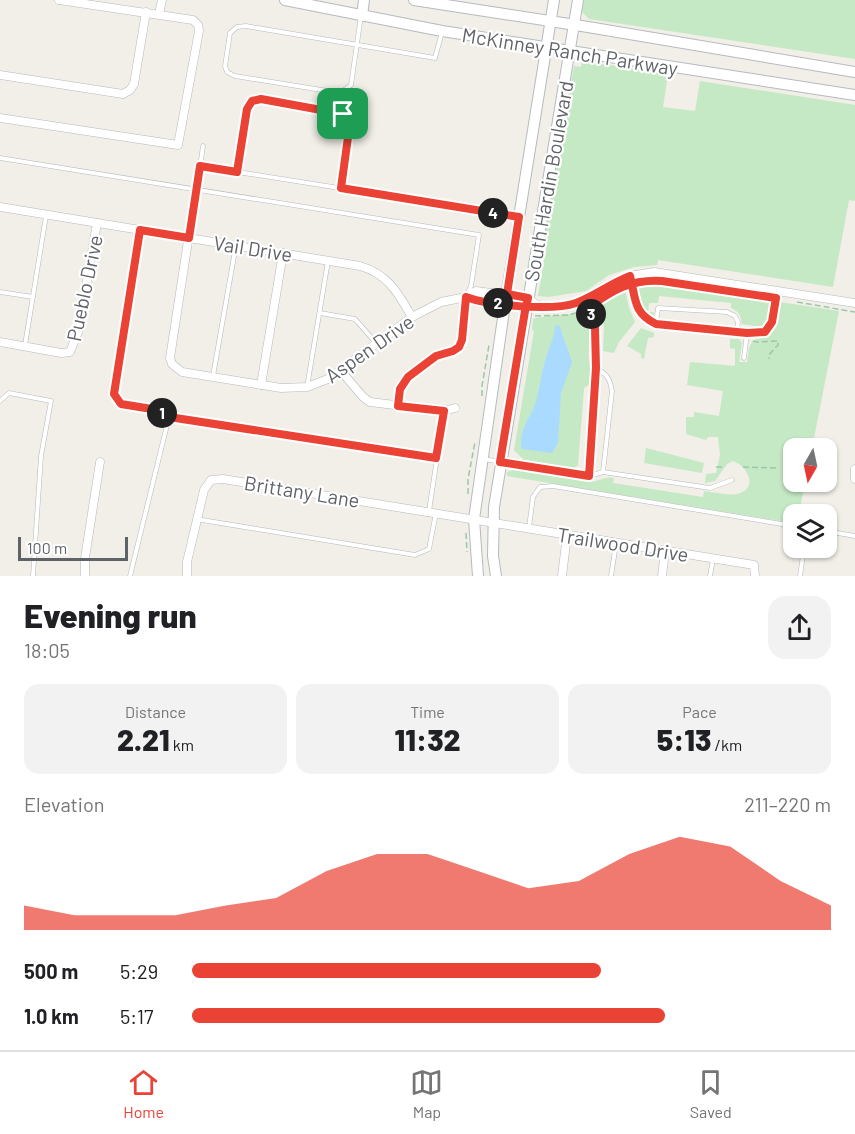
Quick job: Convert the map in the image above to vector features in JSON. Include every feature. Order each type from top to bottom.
[{"type":"main road","name":"McKinney Ranch Parkway","points":[[285,0],[442,31],[855,95]]},
{"type":"main road","points":[[362,16],[364,0]]},
{"type":"main road","name":"McKinney Ranch Parkway","points":[[414,0],[855,72]]},
{"type":"main road","name":"South Hardin Boulevard","points":[[478,576],[474,519],[506,299],[554,0]]},
{"type":"main road","name":"South Hardin Boulevard","points":[[496,576],[492,522],[500,462],[531,306],[578,0]]},
{"type":"street","points":[[0,118],[178,145],[199,31],[198,25],[193,20],[62,0]]},
{"type":"street","points":[[159,14],[162,0]]},
{"type":"street","points":[[0,75],[123,94],[134,84],[146,12]]},
{"type":"street","points":[[189,238],[196,189]]},
{"type":"street","name":"Vail Drive","points":[[0,207],[360,266],[381,274],[401,297],[412,317]]},
{"type":"street","name":"Pueblo Drive","points":[[25,345],[61,353],[70,352],[78,332],[97,223]]},
{"type":"street","name":"Aspen Drive","points":[[189,238],[170,358],[172,364],[178,370],[294,389],[320,383],[341,371],[412,317],[432,306],[466,297],[476,291],[531,306],[556,307],[575,303],[630,276],[654,272],[855,303]]},
{"type":"street","points":[[261,385],[283,253]]},
{"type":"street","points":[[1,342],[25,345]]},
{"type":"street","points":[[341,371],[370,402],[444,411],[455,408]]},
{"type":"street","points":[[85,576],[85,558],[100,462]]},
{"type":"street","points":[[855,469],[855,479]]},
{"type":"street","name":"Brittany Lane","points":[[187,576],[187,562],[196,519],[206,484],[211,480],[223,478],[492,522]]},
{"type":"street","name":"Trailwood Drive","points":[[492,522],[754,565],[755,576]]},
{"type":"street","points":[[562,576],[567,535]]},
{"type":"street","points":[[662,576],[665,551]]},
{"type":"lane","points":[[362,16],[357,45],[351,85],[340,93],[235,76],[227,72],[225,66],[230,33],[237,27],[246,26],[357,45],[435,58],[442,31]]},
{"type":"lane","points":[[237,172],[247,109],[252,101],[261,99],[343,114],[348,121],[349,130],[341,188]]},
{"type":"lane","points":[[196,189],[203,146]]},
{"type":"lane","points":[[0,158],[479,235],[471,286],[466,297],[462,340],[459,347],[436,356],[408,377],[400,389],[398,406]]},
{"type":"lane","points":[[200,166],[519,217]]},
{"type":"lane","points":[[25,345],[46,215]]},
{"type":"lane","points":[[140,230],[114,394],[121,404],[158,410],[169,417],[436,458]]},
{"type":"lane","points":[[213,377],[236,246]]},
{"type":"lane","points":[[307,387],[328,260]]},
{"type":"lane","points":[[630,276],[639,311],[643,317],[656,324],[747,333],[765,332],[770,327],[777,291]]},
{"type":"lane","points":[[0,292],[33,297]]},
{"type":"lane","points":[[586,298],[595,327],[596,368],[589,476]]},
{"type":"lane","points":[[656,324],[658,308],[727,312],[735,316],[738,322],[737,332]]},
{"type":"lane","points":[[320,313],[355,319],[376,344]]},
{"type":"lane","points":[[744,358],[747,333]]},
{"type":"lane","points":[[0,352],[1,342]]},
{"type":"lane","points":[[596,368],[605,373],[612,391],[603,472]]},
{"type":"lane","points":[[0,401],[9,393],[51,401],[41,456],[33,576]]},
{"type":"lane","points":[[196,519],[415,555],[429,549],[436,458],[444,411]]},
{"type":"lane","points":[[130,576],[169,417]]},
{"type":"lane","points":[[482,459],[589,476],[603,472],[710,488],[732,480]]},
{"type":"lane","points":[[528,529],[533,497],[540,487],[553,486],[783,524]]},
{"type":"lane","points":[[837,533],[855,536]]},
{"type":"lane","points":[[611,576],[616,543]]},
{"type":"lane","points":[[710,576],[713,558]]},
{"type":"lane","points":[[800,576],[803,558]]},
{"type":"path","points":[[531,306],[535,317],[578,313],[608,294]]},
{"type":"path","points":[[798,302],[855,312]]},
{"type":"path","points":[[753,341],[778,341],[769,359]]},
{"type":"path","points":[[482,396],[490,343]]},
{"type":"path","points":[[468,503],[468,479],[476,437]]},
{"type":"path","points":[[716,467],[724,467]]},
{"type":"path","points":[[743,467],[777,468]]},
{"type":"green space","points":[[584,0],[855,0],[855,59],[589,19],[582,12]]},
{"type":"green space","points":[[582,60],[668,75],[663,107],[695,111],[700,81],[855,105],[855,201],[849,200],[833,287],[658,260],[657,265],[634,267],[609,275],[586,291],[548,297],[538,296],[547,243],[542,241],[574,66],[581,67]]},
{"type":"green space","points":[[662,282],[768,299],[770,301],[768,321],[762,327],[742,324],[739,314],[731,308],[731,303],[659,296],[658,303],[649,303],[648,312],[654,312],[653,317],[643,308],[640,299],[639,284]]},
{"type":"green space","points":[[620,288],[625,289],[635,322],[619,342],[614,353],[603,351],[604,327],[599,304],[602,299]]},
{"type":"green space","points":[[780,302],[839,311],[814,438],[783,438],[783,492],[803,492],[801,504],[783,504],[783,521],[507,476],[507,472],[513,470],[590,482],[614,478],[613,483],[703,497],[704,491],[731,495],[744,491],[749,483],[747,472],[733,461],[727,464],[715,481],[705,483],[706,474],[716,473],[720,455],[718,437],[708,437],[706,440],[686,434],[686,418],[694,417],[694,412],[719,416],[723,391],[687,385],[690,362],[735,366],[735,349],[730,348],[730,339],[739,339],[742,343],[739,362],[747,362],[752,342],[772,333],[777,326]]},
{"type":"green space","points":[[585,312],[589,331],[590,384],[584,388],[578,465],[574,468],[524,460],[514,450],[534,331],[532,330],[533,319]]},
{"type":"green space","points":[[641,328],[654,333],[654,337],[648,338],[644,359],[641,358],[641,354],[627,346]]},
{"type":"green space","points":[[646,448],[704,463],[702,473],[644,463]]},
{"type":"water","points":[[559,325],[572,362],[561,393],[558,443],[552,453],[522,449],[523,431],[535,404],[555,326]]},
{"type":"route","points":[[343,114],[261,99],[252,101],[247,109],[237,172],[200,166],[189,238],[140,230],[114,394],[121,404],[158,410],[169,417],[436,458],[444,411],[398,406],[400,389],[408,377],[436,356],[459,347],[462,340],[466,297],[526,307],[537,305],[556,307],[575,303],[630,276],[632,284],[639,311],[643,317],[656,324],[747,333],[765,332],[770,327],[776,298],[652,280],[632,284],[621,286],[589,307],[595,327],[596,352],[589,476],[500,462],[525,311],[526,307],[528,298],[507,294],[519,217],[341,188],[349,130],[348,121],[343,114]]}]
